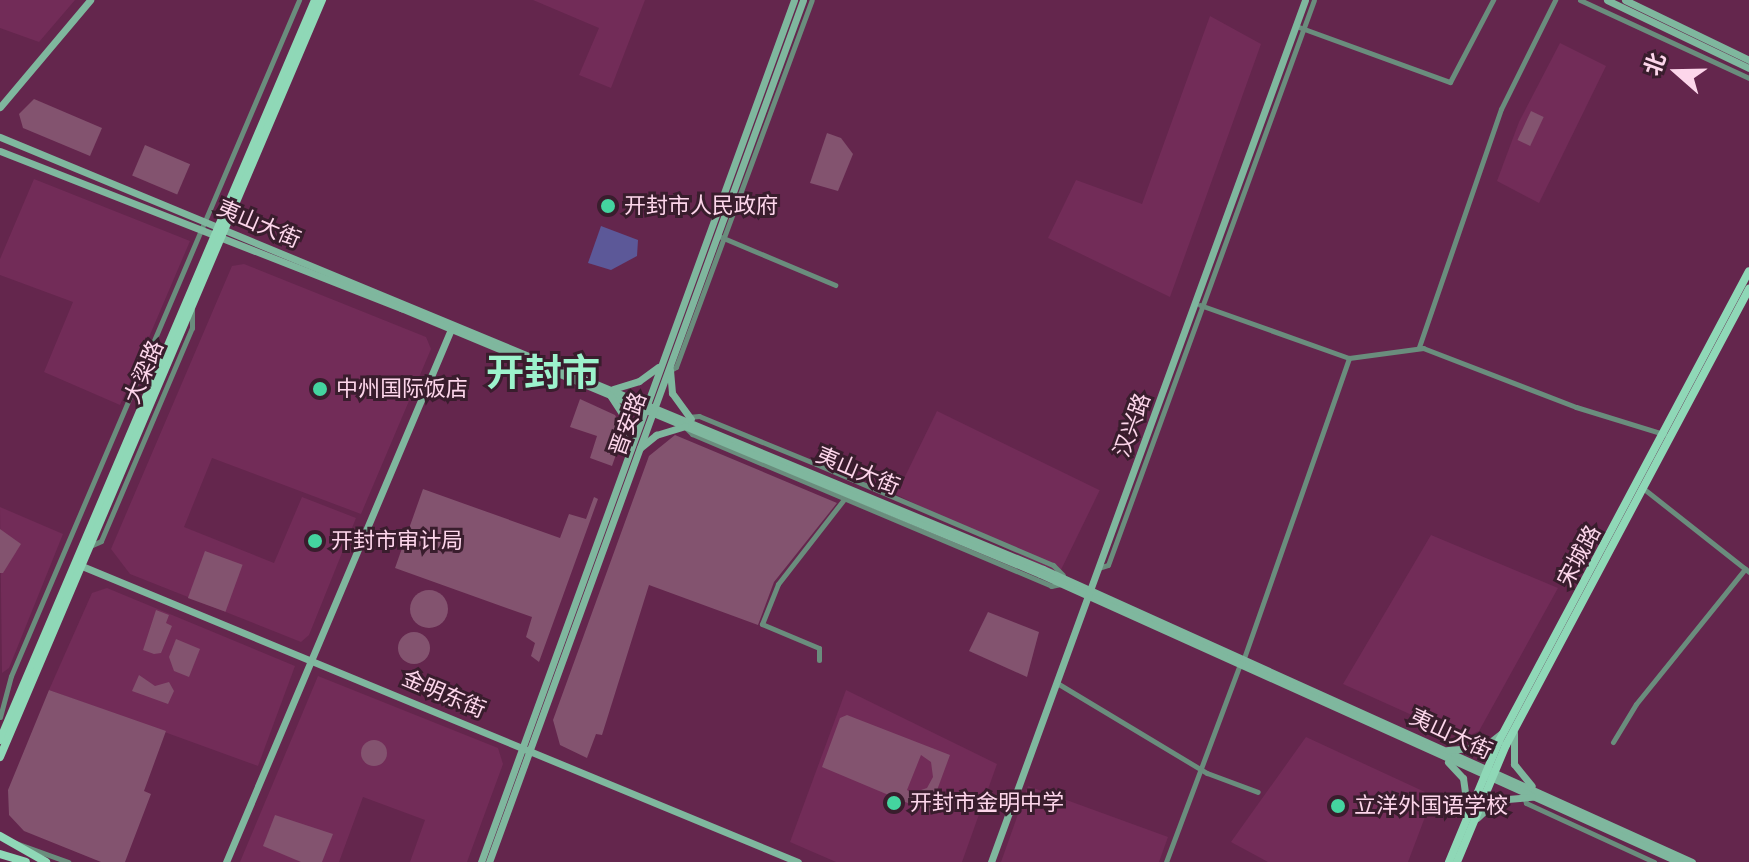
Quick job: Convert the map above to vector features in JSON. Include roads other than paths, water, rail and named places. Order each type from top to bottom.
[{"type":"main road","points":[[0,107],[90,0]]},
{"type":"main road","name":"大梁路","points":[[222,228],[315,0]]},
{"type":"main road","name":"大梁路","points":[[0,740],[322,0]]},
{"type":"main road","name":"晋安路","points":[[667,367],[794,0]]},
{"type":"main road","name":"晋安路","points":[[481,862],[526,748],[650,407],[720,237],[803,0]]},
{"type":"main road","name":"汉兴路","points":[[989,862],[1088,592],[1199,305],[1299,27],[1303,0]]},
{"type":"main road","name":"汉兴路","points":[[989,862],[1303,0]]},
{"type":"main road","points":[[1607,0],[1749,68]]},
{"type":"main road","points":[[1625,0],[1749,60]]},
{"type":"main road","name":"夷山大街","points":[[0,137],[1088,592],[1441,753],[1692,862]]},
{"type":"main road","name":"夷山大街","points":[[0,151],[611,391]]},
{"type":"main road","name":"大梁路","points":[[0,757],[78,564],[89,547],[192,306],[217,238]]},
{"type":"main road","name":"宋城路","points":[[1449,862],[1468,812],[1510,728],[1749,271]]},
{"type":"main road","name":"宋城路","points":[[1510,728],[1644,489],[1749,289]]},
{"type":"main road","points":[[226,862],[451,329]]},
{"type":"main road","points":[[667,367],[672,393],[687,422],[635,448],[625,418],[611,391],[667,367]]},
{"type":"main road","name":"金明东街","points":[[78,564],[798,862]]},
{"type":"main road","points":[[1441,753],[1484,747],[1510,728],[1514,764],[1535,793]]},
{"type":"main road","name":"晋安路","points":[[489,862],[526,748]]},
{"type":"main road","points":[[1441,753],[1463,778],[1468,812]]},
{"type":"main road","name":"夷山大街","points":[[1488,774],[1523,794],[1535,793],[1679,862]]},
{"type":"main road","name":"宋城路","points":[[1457,862],[1488,774]]},
{"type":"main road","points":[[1470,826],[1496,800],[1523,794]]},
{"type":"main road","points":[[3,839],[46,862]]},
{"type":"main road","points":[[0,854],[26,862]]},
{"type":"street","points":[[0,717],[299,0]]},
{"type":"street","points":[[812,0],[720,237],[835,285]]},
{"type":"street","points":[[1314,0],[1299,27],[1450,82],[1493,0]]},
{"type":"street","points":[[1419,347],[1501,109],[1555,0]]},
{"type":"street","points":[[1580,0],[1749,78]]},
{"type":"street","points":[[1199,305],[1349,358],[1419,347],[1576,407],[1664,434]]},
{"type":"street","points":[[1166,862],[1242,661],[1349,358]]},
{"type":"street","points":[[699,416],[1011,547],[1053,565],[1064,582],[1051,586],[692,434],[687,422],[699,416]]},
{"type":"street","points":[[1613,742],[1636,704],[1747,571],[1644,489]]},
{"type":"street","points":[[819,660],[819,648],[762,624],[778,584],[845,498]]},
{"type":"street","points":[[0,683],[10,687]]},
{"type":"street","points":[[1057,683],[1201,768],[1258,792]]},
{"type":"street","points":[[1523,794],[1526,803],[1654,862]]},
{"type":"street","points":[[3,839],[21,842],[68,862]]},
{"type":"street","points":[[0,854],[7,862]]},
{"type":"place","name":"开封市人民政府","points":[[608,206]]},
{"type":"place","name":"中州国际饭店","points":[[320,389]]},
{"type":"place","name":"开封市审计局","points":[[315,541]]},
{"type":"place","name":"开封市金明中学","points":[[894,803]]},
{"type":"place","name":"立洋外国语学校","points":[[1338,806]]},
{"type":"district","name":"开封市","points":[[543,374]]}]
